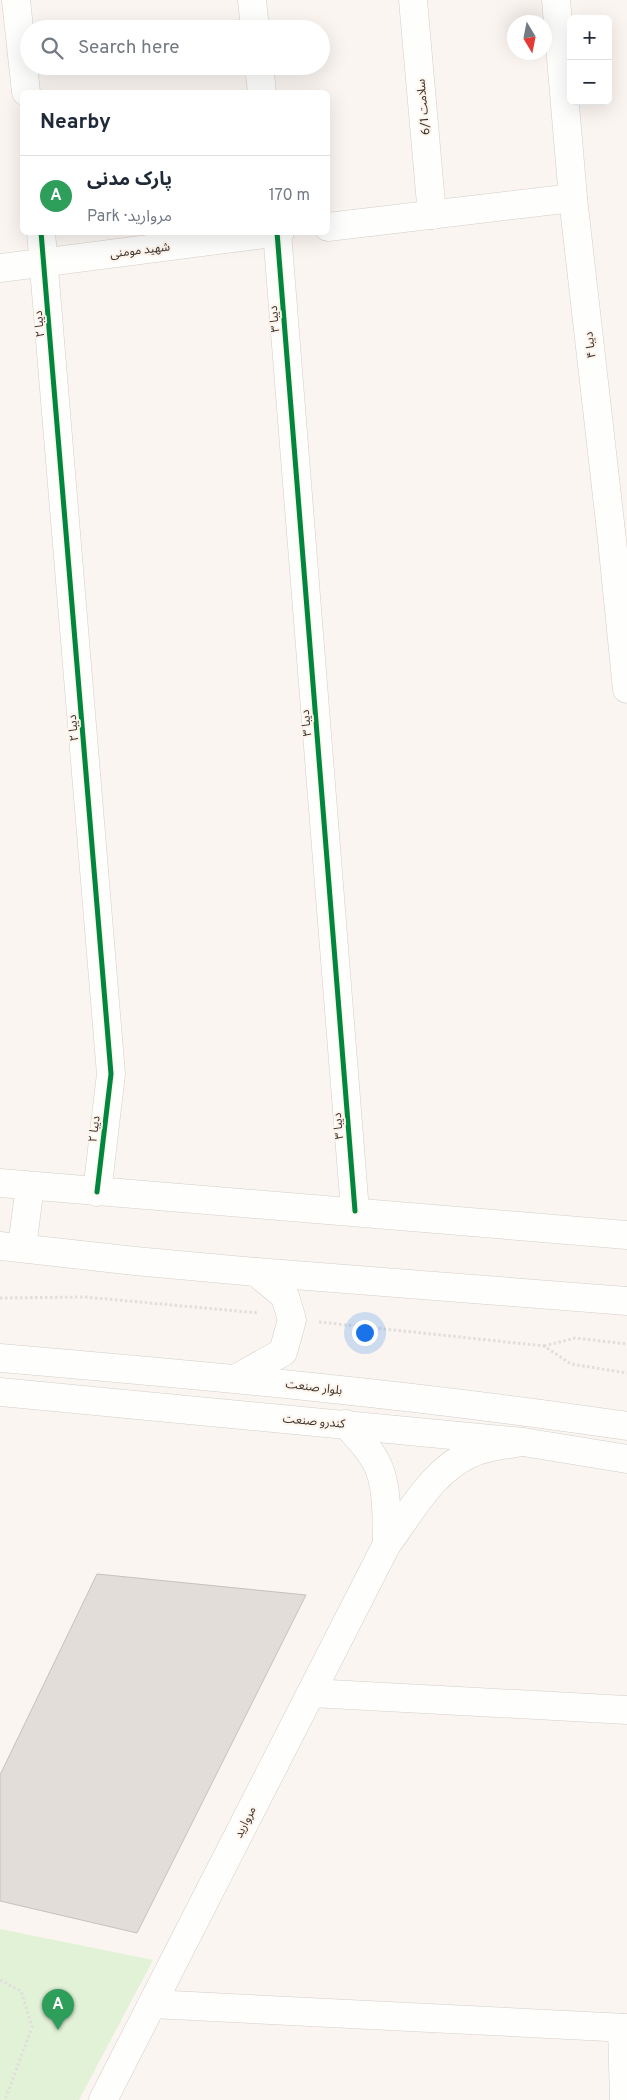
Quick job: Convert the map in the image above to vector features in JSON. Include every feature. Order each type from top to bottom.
[{"type":"street","points":[[16,0],[20,37]]},
{"type":"street","points":[[252,0],[254,20]]},
{"type":"street","name":"سلامت 6/1","points":[[413,0],[432,215]]},
{"type":"street","name":"دیبا ۴","points":[[556,0],[573,198],[620,541],[627,690]]},
{"type":"street","points":[[24,75],[26,90]]},
{"type":"street","points":[[260,75],[262,90]]},
{"type":"street","points":[[330,227],[573,198]]},
{"type":"street","name":"دیبا ۲","points":[[41,235],[111,1074],[97,1192]]},
{"type":"street","name":"شهید مومنی","points":[[0,268],[262,235]]},
{"type":"street","name":"دیبا ۳","points":[[278,235],[355,1211]]},
{"type":"street","points":[[0,1183],[627,1235]]},
{"type":"street","points":[[30,1186],[11,1246],[135,1261],[256,1272],[627,1301]]},
{"type":"street","points":[[237,1378],[284,1352],[292,1320],[285,1296],[256,1272]]},
{"type":"street","name":"بلوار صنعت","points":[[0,1358],[237,1378],[488,1405],[627,1426]]},
{"type":"street","name":"کندرو صنعت","points":[[0,1392],[523,1442],[627,1459]]},
{"type":"street","points":[[346,1424],[368,1450],[380,1470],[385,1496],[387,1544]]},
{"type":"street","name":"مروارید","points":[[102,2100],[387,1544],[433,1482],[448,1467],[470,1454],[486,1448],[523,1442]]},
{"type":"street","points":[[311,1693],[627,1710]]},
{"type":"street","points":[[152,2004],[625,2028],[624,2100]]},
{"type":"path","points":[[544,1346],[575,1338],[627,1344]]},
{"type":"path","points":[[0,1980],[21,1991],[32,2027],[6,2100]]},
{"type":"green space","points":[[0,1929],[153,1960],[79,2100],[0,2100]]},
{"type":"building","points":[[97,1574],[306,1595],[137,1933],[0,1901],[0,1775]]},
{"type":"cycle path","points":[[41,235],[111,1074],[97,1192]]},
{"type":"cycle path","points":[[277,235],[355,1211]]},
{"type":"place","name":"پارک مدنی","points":[[58,2030]]}]
